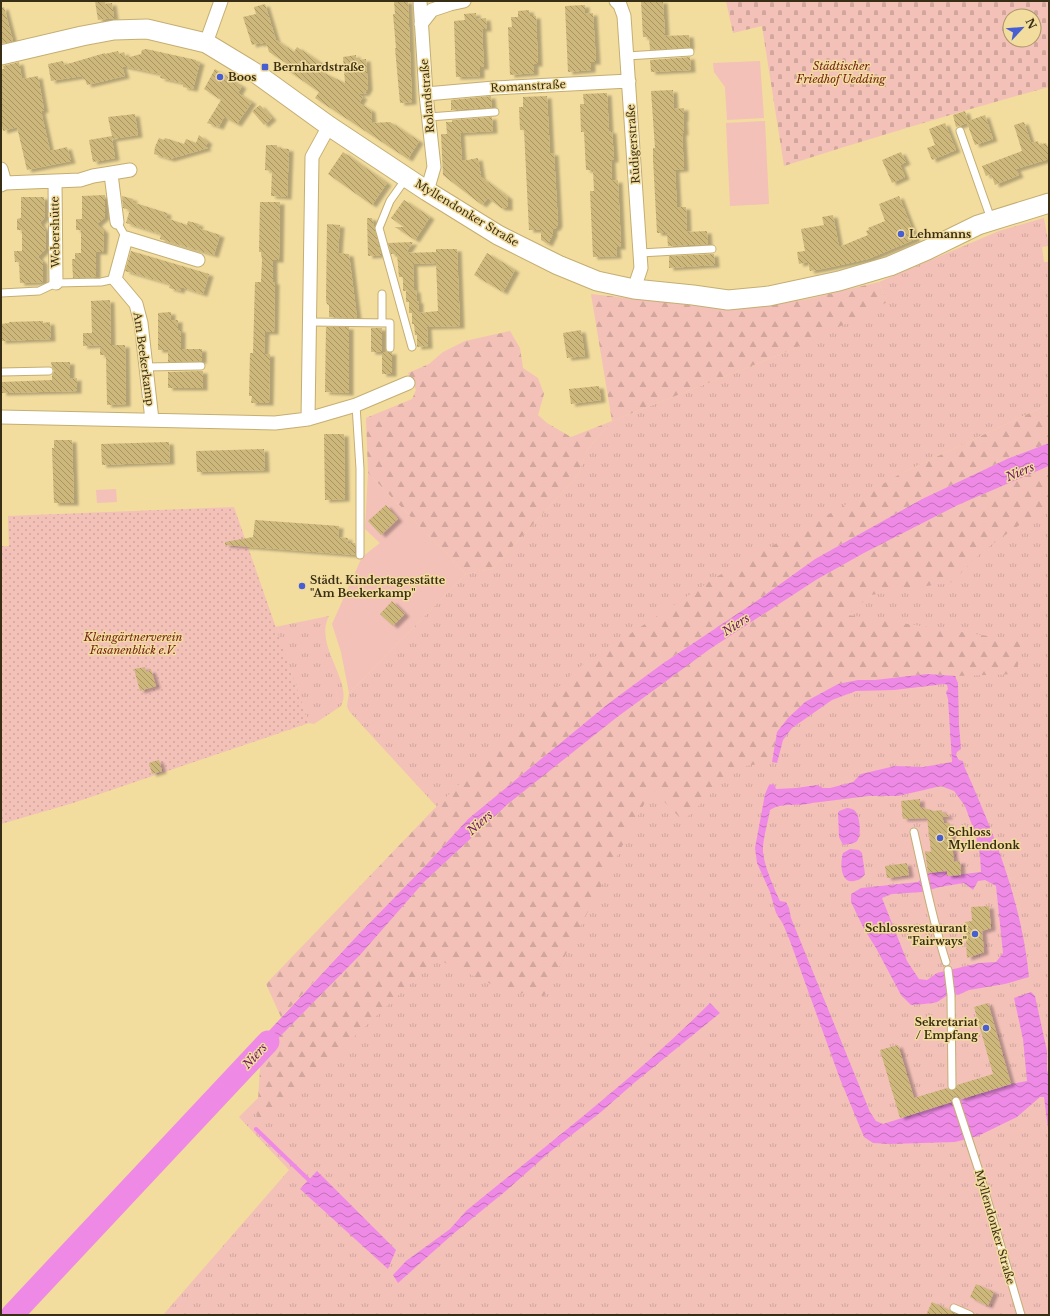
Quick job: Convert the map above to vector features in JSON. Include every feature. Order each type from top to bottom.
[{"type":"street","points":[[206,43],[222,1]]},
{"type":"street","name":"Rolandstraße","points":[[420,1],[426,94],[434,167],[427,191]]},
{"type":"street","points":[[421,24],[432,10],[464,1]]},
{"type":"street","name":"Rüdigerstraße","points":[[616,1],[620,5],[624,16],[641,268],[634,289]]},
{"type":"street","name":"Myllendonker Straße","points":[[1,55],[114,30],[147,29],[206,43],[257,74],[329,126],[427,191],[498,235],[597,281],[634,289],[728,300],[769,296],[839,281],[890,266],[991,220],[1049,203]]},
{"type":"street","name":"Romanstraße","points":[[426,94],[494,88],[629,81]]},
{"type":"street","points":[[308,419],[312,157],[329,126]]},
{"type":"street","name":"Webershütte","points":[[1,169],[3,184],[80,180],[93,176],[130,170]]},
{"type":"street","points":[[111,174],[117,222]]},
{"type":"street","name":"Webershütte","points":[[55,182],[56,283]]},
{"type":"street","points":[[115,279],[126,238],[198,260]]},
{"type":"street","name":"Am Beekerkamp","points":[[115,279],[136,304],[141,323],[152,420]]},
{"type":"street","name":"Am Beekerkamp","points":[[1,417],[275,423],[308,419],[356,405],[408,383]]},
{"type":"lane","points":[[627,56],[690,52]]},
{"type":"lane","points":[[429,117],[495,112]]},
{"type":"lane","points":[[960,131],[991,220]]},
{"type":"lane","points":[[407,177],[390,201],[379,228],[412,347]]},
{"type":"lane","points":[[117,222],[126,238]]},
{"type":"lane","points":[[640,253],[712,249]]},
{"type":"lane","points":[[1,293],[39,290],[56,283],[101,282],[115,279]]},
{"type":"lane","points":[[382,294],[382,323]]},
{"type":"lane","points":[[310,322],[390,323],[390,348]]},
{"type":"lane","points":[[146,367],[202,366]]},
{"type":"lane","points":[[1,372],[49,371]]},
{"type":"lane","points":[[356,405],[360,469],[360,555]]},
{"type":"lane","points":[[914,832],[938,938],[946,962]]},
{"type":"lane","points":[[948,970],[951,995],[952,1086]]},
{"type":"lane","name":"Myllendonker Straße","points":[[956,1101],[969,1140],[975,1168],[991,1222],[1021,1315]]},
{"type":"lane","points":[[954,1308],[970,1315]]},
{"type":"green space","name":"Städtischer Friedhof Uedding","points":[[726,1],[1049,1],[1049,87],[916,125],[784,166],[762,26],[733,33]]},
{"type":"green space","points":[[760,61],[764,118],[727,120],[725,87],[714,72],[713,63]]},
{"type":"green space","points":[[765,121],[769,204],[730,206],[726,123]]},
{"type":"green space","points":[[1044,218],[1049,246],[1042,247],[1044,262],[1049,262],[1049,404],[904,472],[447,798],[437,807],[349,711],[347,706],[349,693],[466,574],[492,569],[578,475],[587,450],[612,421],[784,353],[887,302],[879,282],[999,231]]},
{"type":"green space","points":[[879,282],[887,302],[872,311],[784,353],[612,421],[591,294],[716,308],[759,307],[808,299]]},
{"type":"green space","points":[[510,331],[520,348],[523,368],[538,378],[544,394],[538,415],[547,423],[571,437],[612,421],[587,450],[578,475],[492,569],[466,574],[368,473],[366,418],[412,399],[416,390],[408,373],[429,364],[443,352],[465,341]]},
{"type":"green space","points":[[1049,404],[1049,443],[1009,458],[922,499],[815,559],[758,600],[662,664],[609,703],[468,819],[281,1017],[266,984],[434,809],[578,668],[718,576],[904,472]]},
{"type":"green space","points":[[1049,466],[1049,513],[1045,507],[984,550],[952,582],[871,595],[848,615],[1021,641],[1017,674],[955,676],[927,674],[875,680],[858,680],[805,702],[775,745],[772,762],[738,767],[683,821],[652,789],[544,996],[506,991],[437,959],[256,1129],[261,1055],[361,954],[424,882],[508,804],[616,718],[710,649],[816,580],[864,553],[958,505]]},
{"type":"green space","points":[[368,473],[466,574],[349,693],[341,652],[332,624],[362,557],[380,543],[365,529]]},
{"type":"green space","points":[[116,489],[117,502],[97,503],[96,490]]},
{"type":"green space","points":[[1049,505],[1049,1315],[163,1315],[289,1170],[239,1117],[458,897],[691,701],[979,532]]},
{"type":"green space","name":"Kleingärtnerverein Fasanenblick e.V.","points":[[234,507],[309,723],[73,803],[1,824],[1,546],[9,546],[8,516]]},
{"type":"green space","points":[[329,616],[325,627],[326,639],[329,651],[339,675],[344,696],[341,706],[314,724],[309,723],[275,627]]},
{"type":"water","points":[[1049,443],[1049,466],[958,505],[864,553],[816,580],[710,649],[616,718],[508,804],[424,882],[361,954],[249,1068],[242,1060],[468,819],[609,703],[662,664],[758,600],[815,559],[922,499],[1009,458]]},
{"type":"water","points":[[927,674],[955,676],[958,683],[961,749],[956,755],[959,760],[963,761],[1005,869],[1020,922],[1029,977],[1005,984],[969,990],[958,995],[950,994],[937,1002],[911,1005],[901,995],[864,929],[851,902],[851,894],[861,888],[918,882],[927,873],[947,871],[947,876],[981,872],[980,855],[976,836],[965,806],[954,791],[941,786],[898,796],[869,796],[807,804],[785,805],[770,810],[763,847],[764,860],[769,875],[780,901],[786,902],[789,908],[791,918],[870,1112],[876,1121],[883,1124],[1011,1084],[1027,1081],[1023,1039],[1014,998],[1031,992],[1035,996],[1047,1051],[1047,1070],[1049,1077],[1049,1136],[1044,1097],[1040,1097],[1017,1117],[978,1136],[955,1142],[890,1144],[873,1143],[864,1137],[840,1079],[790,941],[783,924],[776,913],[770,892],[757,863],[755,848],[765,794],[769,785],[774,784],[776,789],[817,785],[823,788],[830,788],[853,782],[861,774],[895,766],[923,767],[952,762],[948,699],[946,692],[948,689],[947,685],[945,684],[894,690],[856,691],[832,700],[792,728],[783,740],[777,763],[772,762],[777,732],[788,718],[805,702],[838,684],[858,680],[875,680]],"holes":[[[985,880],[996,886],[1003,953],[996,962],[979,963],[937,973],[927,980],[919,979],[907,961],[882,898],[892,894],[922,892],[964,883],[973,890],[978,881]]]},
{"type":"water","points":[[847,808],[856,812],[860,832],[856,842],[843,845],[839,837],[838,813],[839,811]]},
{"type":"water","points":[[850,849],[859,850],[862,853],[865,874],[861,879],[854,881],[849,881],[846,879],[841,867],[843,853]]},
{"type":"water","points":[[710,1003],[720,1013],[601,1112],[551,1151],[398,1283],[393,1275],[406,1261],[450,1229],[466,1211],[622,1084]]},
{"type":"water","points":[[317,1171],[396,1250],[388,1269],[300,1189]]},
{"type":"building","points":[[95,1],[104,1],[105,4],[112,3],[114,18],[98,20]]},
{"type":"building","points":[[394,1],[408,1],[412,102],[400,103],[393,14],[395,14]]},
{"type":"building","points":[[641,1],[663,1],[665,36],[689,35],[690,47],[650,50],[649,37],[643,37]]},
{"type":"building","points":[[265,4],[276,40],[294,52],[297,47],[324,65],[320,71],[345,83],[343,57],[356,55],[356,60],[366,59],[368,88],[365,93],[367,93],[358,94],[363,97],[359,103],[371,110],[372,123],[390,122],[419,141],[408,159],[315,98],[319,92],[283,67],[286,63],[269,52],[266,42],[252,45],[243,17],[256,14],[254,7]]},
{"type":"building","points":[[585,5],[585,14],[593,13],[596,62],[591,62],[591,70],[568,72],[565,6]]},
{"type":"building","points":[[4,7],[13,41],[1,44],[1,8]]},
{"type":"building","points":[[529,10],[530,16],[536,16],[538,64],[534,64],[534,73],[510,75],[508,27],[512,27],[511,17],[518,17],[518,11]]},
{"type":"building","points":[[476,13],[476,19],[486,18],[487,29],[482,29],[484,67],[480,67],[480,76],[456,77],[454,21],[465,20],[464,14]]},
{"type":"building","points":[[146,49],[200,62],[193,89],[183,87],[183,83],[160,78],[161,74],[122,66],[125,76],[87,85],[85,79],[82,79],[82,76],[51,81],[48,64],[63,61],[64,65],[105,53],[118,51],[119,54],[124,52],[126,58],[141,54],[142,50]]},
{"type":"building","points":[[690,57],[691,70],[651,72],[650,60]]},
{"type":"building","points":[[19,62],[22,79],[38,76],[44,110],[41,111],[50,151],[67,147],[71,161],[27,170],[17,127],[3,131],[1,122],[1,69],[4,69],[3,66]]},
{"type":"building","points":[[215,69],[242,86],[238,93],[252,102],[237,124],[224,117],[219,127],[207,123],[221,100],[204,89]]},
{"type":"building","points":[[673,90],[674,109],[684,108],[684,133],[682,133],[684,169],[675,170],[677,207],[686,207],[687,232],[707,231],[708,244],[668,246],[667,233],[657,233],[653,159],[653,148],[655,148],[651,91]]},
{"type":"building","points":[[607,93],[609,131],[612,131],[614,160],[611,160],[612,181],[618,180],[621,247],[616,247],[617,256],[593,257],[590,191],[594,191],[593,170],[586,170],[584,132],[581,132],[580,104],[584,104],[583,94]]},
{"type":"building","points":[[491,96],[492,107],[451,110],[451,100]]},
{"type":"building","points":[[547,96],[550,153],[554,153],[558,224],[556,228],[553,229],[553,234],[548,244],[541,240],[541,230],[529,230],[524,130],[520,130],[519,107],[523,107],[523,97]]},
{"type":"building","points":[[260,105],[272,118],[264,125],[252,111]]},
{"type":"building","points":[[965,111],[968,121],[985,115],[993,139],[975,145],[967,123],[956,127],[953,115]]},
{"type":"building","points":[[135,114],[138,135],[112,139],[115,158],[93,162],[89,140],[112,136],[108,117]]},
{"type":"building","points":[[492,117],[493,131],[460,133],[462,161],[478,158],[481,177],[508,197],[508,208],[501,208],[488,198],[482,205],[443,175],[441,134],[447,134],[446,122],[452,122],[452,120]]},
{"type":"building","points":[[1024,122],[1031,143],[1038,141],[1039,145],[1046,143],[1049,151],[1049,159],[1016,169],[1019,175],[995,185],[991,174],[986,176],[982,166],[1022,151],[1014,125]]},
{"type":"building","points":[[945,123],[956,150],[932,160],[927,148],[935,145],[929,129]]},
{"type":"building","points":[[199,135],[208,142],[205,147],[208,148],[170,159],[154,154],[159,138],[164,140],[165,138],[184,144],[186,139],[196,143]]},
{"type":"building","points":[[266,145],[277,145],[277,148],[289,149],[287,197],[271,196],[272,171],[265,170]]},
{"type":"building","points":[[343,152],[387,183],[372,205],[328,174]]},
{"type":"building","points":[[901,152],[906,162],[900,165],[905,177],[892,183],[882,160]]},
{"type":"building","points":[[105,195],[105,217],[97,224],[104,231],[103,252],[96,252],[96,275],[95,277],[73,278],[72,259],[75,259],[75,253],[81,253],[81,230],[76,230],[76,219],[82,219],[82,196]]},
{"type":"building","points":[[122,196],[133,199],[130,210],[123,208]]},
{"type":"building","points":[[899,196],[916,239],[868,259],[822,269],[810,271],[808,262],[799,264],[797,252],[805,251],[801,229],[824,225],[822,217],[833,215],[839,247],[868,235],[866,231],[869,230],[868,228],[885,221],[879,204]]},
{"type":"building","points":[[21,197],[44,197],[45,217],[40,223],[45,230],[46,249],[38,257],[43,262],[43,282],[20,283],[19,262],[15,262],[14,251],[22,251],[22,230],[17,230],[17,219],[21,218]]},
{"type":"building","points":[[404,200],[430,217],[415,240],[395,227],[404,227],[391,218]]},
{"type":"building","points":[[132,202],[167,213],[166,218],[187,225],[188,221],[199,224],[198,228],[220,235],[214,255],[160,239],[161,234],[126,223]]},
{"type":"building","points":[[260,202],[280,202],[279,260],[273,260],[273,282],[275,282],[274,332],[265,332],[264,354],[270,354],[269,403],[251,403],[252,396],[249,396],[250,353],[253,353],[255,282],[261,282],[262,260],[261,252],[259,252]]},
{"type":"building","points":[[367,218],[372,218],[381,255],[368,256]]},
{"type":"building","points":[[327,224],[340,225],[338,253],[349,254],[357,318],[329,317],[329,305],[327,304],[326,300]]},
{"type":"building","points":[[413,242],[406,253],[436,252],[436,249],[457,249],[460,326],[427,327],[428,346],[417,347],[417,335],[415,335],[414,324],[412,324],[412,313],[409,313],[409,302],[406,302],[406,291],[416,290],[417,301],[419,301],[419,313],[438,311],[436,263],[413,264],[414,290],[403,291],[403,277],[399,277],[397,254],[391,254],[388,243]]},
{"type":"building","points":[[131,251],[209,274],[203,294],[181,287],[180,291],[169,288],[170,284],[125,271]]},
{"type":"building","points":[[487,253],[515,270],[503,292],[474,275]]},
{"type":"building","points":[[714,254],[715,265],[669,268],[669,256]]},
{"type":"building","points":[[110,300],[111,345],[125,345],[126,404],[107,405],[106,355],[100,355],[100,345],[83,346],[83,333],[92,333],[91,301]]},
{"type":"building","points":[[171,312],[171,320],[178,320],[178,330],[181,330],[181,349],[202,349],[202,361],[168,362],[168,350],[158,350],[158,313]]},
{"type":"building","points":[[43,321],[43,323],[50,322],[51,339],[1,341],[1,324],[9,322]]},
{"type":"building","points":[[326,327],[349,327],[349,393],[325,392]]},
{"type":"building","points":[[371,328],[382,328],[382,352],[371,352]]},
{"type":"building","points":[[581,330],[585,356],[567,358],[563,333]]},
{"type":"building","points":[[382,352],[392,352],[392,374],[382,374]]},
{"type":"building","points":[[51,362],[70,362],[70,379],[77,378],[77,391],[2,393],[2,382],[52,380],[54,371]]},
{"type":"building","points":[[203,371],[203,388],[168,388],[168,372]]},
{"type":"building","points":[[599,386],[601,400],[571,404],[569,389]]},
{"type":"building","points":[[324,434],[344,434],[345,499],[325,500]]},
{"type":"building","points":[[54,440],[72,440],[74,503],[54,503],[52,448],[54,448]]},
{"type":"building","points":[[169,442],[170,462],[102,465],[101,444]]},
{"type":"building","points":[[264,449],[265,470],[197,472],[196,451]]},
{"type":"building","points":[[386,505],[398,519],[381,535],[368,521]]},
{"type":"building","points":[[255,520],[339,526],[338,537],[348,538],[347,543],[355,543],[355,555],[225,545],[225,542],[253,537]]},
{"type":"building","points":[[392,601],[405,614],[393,626],[380,614]]},
{"type":"building","points":[[145,667],[146,672],[151,670],[156,686],[140,691],[134,669]]},
{"type":"building","points":[[159,760],[162,771],[152,774],[149,763]]},
{"type":"building","name":"Schloss Myllendonk","points":[[920,799],[920,807],[934,811],[942,810],[942,813],[948,815],[948,817],[942,817],[944,823],[949,823],[950,825],[954,862],[960,861],[961,875],[947,876],[947,871],[928,873],[925,851],[931,852],[927,818],[903,819],[901,801]]},
{"type":"building","points":[[907,863],[909,875],[887,878],[885,866]]},
{"type":"building","points":[[989,906],[991,928],[982,931],[984,952],[967,958],[965,922],[972,921],[971,907]]},
{"type":"building","points":[[988,1003],[1011,1084],[961,1099],[955,1096],[952,1098],[951,1102],[900,1118],[880,1050],[898,1045],[914,1098],[947,1088],[954,1090],[957,1085],[993,1074],[974,1007]]},
{"type":"building","points":[[976,1284],[994,1292],[988,1306],[970,1297]]},
{"type":"building","points":[[932,1302],[949,1310],[958,1315],[926,1315]]},
{"type":"waterway","name":"Niers","points":[[12,1315],[268,1042]]},
{"type":"waterway","points":[[256,1129],[312,1183]]},
{"type":"place","name":"Bernhardstraße","points":[[265,67]]},
{"type":"place","name":"Boos","points":[[220,77]]},
{"type":"place","name":"Lehmanns","points":[[901,234]]},
{"type":"place","name":"Städt. Kindertagesstätte \"Am Beekerkamp\"","points":[[302,586]]},
{"type":"place","name":"Schloss Myllendonk","points":[[940,838]]},
{"type":"place","name":"Schlossrestaurant \"Fairways\"","points":[[975,934]]},
{"type":"place","name":"Sekretariat / Empfang","points":[[986,1028]]}]
